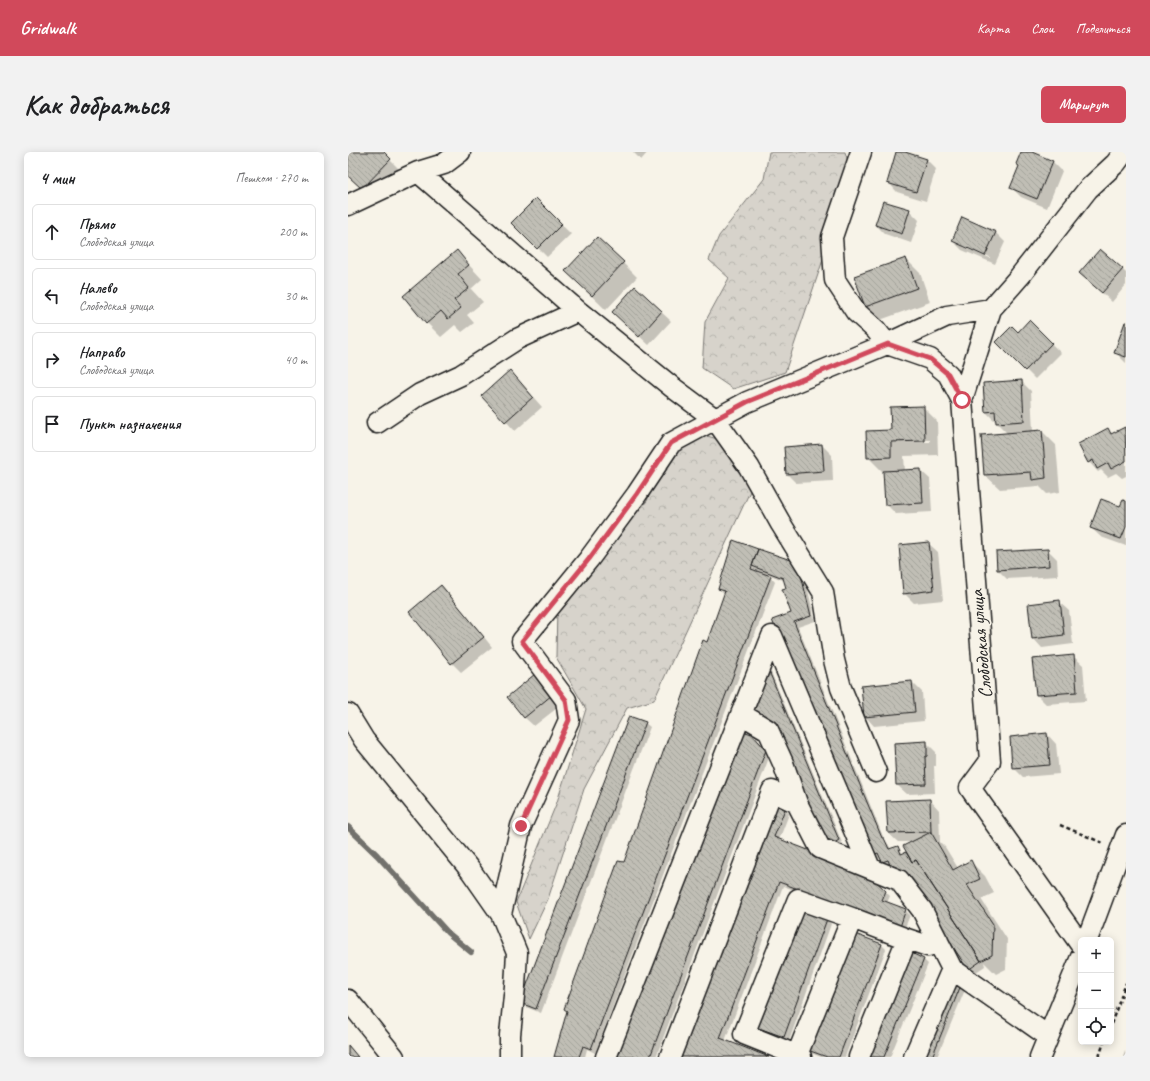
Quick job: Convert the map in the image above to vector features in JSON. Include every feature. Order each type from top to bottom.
[{"type":"street","points":[[348,205],[418,172],[444,164],[460,152]]},
{"type":"street","points":[[861,152],[832,237],[835,280],[856,312],[876,330],[888,344]]},
{"type":"street","points":[[962,400],[991,309],[1020,276],[1088,189],[1116,164],[1124,152]]},
{"type":"street","points":[[418,172],[578,311],[672,387],[715,418],[749,467],[781,524],[823,592],[834,660],[841,688],[876,772]]},
{"type":"street","points":[[501,914],[521,826],[569,720],[566,700],[522,641],[589,559],[637,494],[671,443],[747,402],[888,344],[947,316],[991,309]]},
{"type":"street","points":[[377,423],[420,394],[461,375],[517,340],[578,311]]},
{"type":"street","name":"Слободская улица","points":[[888,344],[930,359],[948,374],[962,400],[990,761],[970,788],[1078,941]]},
{"type":"street","points":[[606,1057],[772,636],[870,868]]},
{"type":"street","points":[[348,714],[364,740],[471,871],[501,914],[517,952],[510,1035],[510,1057]]},
{"type":"street","points":[[741,714],[768,730],[783,763],[797,803],[820,848],[899,880],[922,910],[952,969],[1048,1036]]},
{"type":"street","points":[[670,1057],[772,791],[797,803]]},
{"type":"street","points":[[1088,937],[1123,842]]},
{"type":"street","points":[[852,918],[799,1056],[744,1034],[798,899],[852,918],[906,939],[928,946],[938,941]]},
{"type":"street","points":[[860,1057],[906,939]]},
{"type":"street","points":[[1040,1057],[1078,964]]},
{"type":"street","points":[[914,1057],[952,969]]},
{"type":"street","points":[[348,1000],[394,1057]]},
{"type":"path","points":[[1060,825],[1123,842]]},
{"type":"path","points":[[1114,1016],[1126,983]]},
{"type":"path","points":[[1099,1057],[1103,1045]]},
{"type":"green space","points":[[769,152],[845,152],[852,174],[785,372],[733,389],[702,368],[705,322],[729,278],[709,260],[719,236],[764,179]]},
{"type":"green space","points":[[704,435],[724,441],[751,489],[654,700],[627,708],[584,789],[548,899],[529,939],[516,902],[557,802],[586,709],[556,657],[557,607],[647,501],[667,448]]},
{"type":"building","points":[[348,152],[384,152],[391,159],[362,189],[348,176]]},
{"type":"building","points":[[896,152],[905,152],[927,159],[916,192],[887,183]]},
{"type":"building","points":[[1021,152],[1032,152],[1053,161],[1037,199],[1010,188],[1019,166],[1016,164]]},
{"type":"building","points":[[536,198],[562,224],[537,249],[511,223]]},
{"type":"building","points":[[883,201],[910,209],[902,234],[875,225]]},
{"type":"building","points":[[962,217],[996,232],[985,256],[952,241]]},
{"type":"building","points":[[597,237],[624,262],[592,296],[565,271]]},
{"type":"building","points":[[1100,249],[1123,269],[1102,293],[1079,273]]},
{"type":"building","points":[[457,250],[469,265],[458,274],[469,288],[454,300],[461,308],[448,319],[441,311],[426,324],[403,296]]},
{"type":"building","points":[[906,258],[917,288],[865,307],[854,276]]},
{"type":"building","points":[[635,286],[662,311],[639,337],[612,312]]},
{"type":"building","points":[[1029,320],[1052,343],[1025,371],[996,342],[1012,326],[1018,332]]},
{"type":"building","points":[[1126,322],[1126,357],[1114,353]]},
{"type":"building","points":[[510,370],[533,397],[505,422],[481,396]]},
{"type":"building","points":[[1022,380],[1024,421],[996,423],[995,411],[985,412],[983,383]]},
{"type":"building","points":[[924,406],[925,441],[891,442],[891,457],[867,458],[866,431],[891,430],[890,407]]},
{"type":"building","points":[[1125,427],[1126,461],[1111,469],[1108,463],[1097,469],[1093,460],[1088,463],[1078,444],[1108,428],[1111,434]]},
{"type":"building","points":[[1042,430],[1046,478],[1032,480],[1031,472],[984,475],[981,435]]},
{"type":"building","points":[[822,444],[824,471],[786,474],[784,447]]},
{"type":"building","points":[[921,469],[923,503],[885,505],[883,471]]},
{"type":"building","points":[[1101,499],[1120,506],[1123,500],[1126,501],[1126,527],[1121,539],[1090,528]]},
{"type":"building","points":[[733,540],[758,549],[751,569],[771,576],[591,1049],[583,1046],[579,1057],[554,1057],[567,1011],[564,1009],[618,861],[624,862],[703,640],[707,642],[725,591],[718,589]]},
{"type":"building","points":[[929,542],[934,590],[903,594],[899,545]]},
{"type":"building","points":[[758,549],[791,560],[800,571],[811,616],[794,622],[882,838],[884,838],[889,849],[898,846],[901,854],[906,852],[912,862],[916,860],[981,961],[968,970],[907,875],[902,878],[897,868],[892,870],[888,860],[882,862],[878,853],[870,856],[862,840],[772,620],[791,613],[782,589],[786,588],[783,578],[752,566]]},
{"type":"building","points":[[1048,549],[1049,566],[997,570],[996,552]]},
{"type":"building","points":[[441,585],[484,637],[451,664],[409,612]]},
{"type":"building","points":[[1060,600],[1064,635],[1032,639],[1028,604]]},
{"type":"building","points":[[1074,655],[1077,692],[1036,695],[1032,659]]},
{"type":"building","points":[[766,664],[839,840],[831,845],[810,825],[745,697]]},
{"type":"building","points":[[535,674],[552,695],[524,718],[507,697]]},
{"type":"building","points":[[912,681],[915,712],[864,717],[861,686]]},
{"type":"building","points":[[629,716],[646,722],[536,1009],[520,1003]]},
{"type":"building","points":[[736,729],[752,734],[766,750],[650,1057],[612,1057]]},
{"type":"building","points":[[1047,733],[1050,765],[1012,768],[1010,737]]},
{"type":"building","points":[[927,741],[927,756],[925,757],[926,784],[896,785],[894,743]]},
{"type":"building","points":[[930,799],[931,832],[888,833],[886,801]]},
{"type":"building","points":[[767,802],[785,809],[774,837],[866,872],[886,891],[882,900],[906,909],[900,927],[779,882],[720,1038],[769,1057],[674,1057]]},
{"type":"building","points":[[931,832],[953,870],[971,860],[980,879],[967,885],[993,924],[992,955],[981,961],[916,860],[912,862],[903,846]]},
{"type":"building","points":[[793,907],[827,919],[784,1037],[750,1025]]},
{"type":"building","points":[[847,931],[882,944],[839,1057],[827,1057],[802,1048]]},
{"type":"building","points":[[905,950],[924,959],[884,1057],[863,1057]]},
{"type":"building","points":[[943,978],[961,985],[932,1057],[911,1057]]},
{"type":"building","points":[[348,1045],[358,1057],[348,1057]]},
{"type":"waterway","points":[[348,827],[377,855],[448,933],[471,952]]},
{"type":"route","points":[[521,826],[569,720],[566,700],[522,641],[589,559],[637,494],[671,443],[747,402],[888,344],[930,359],[948,374],[962,400]]}]
